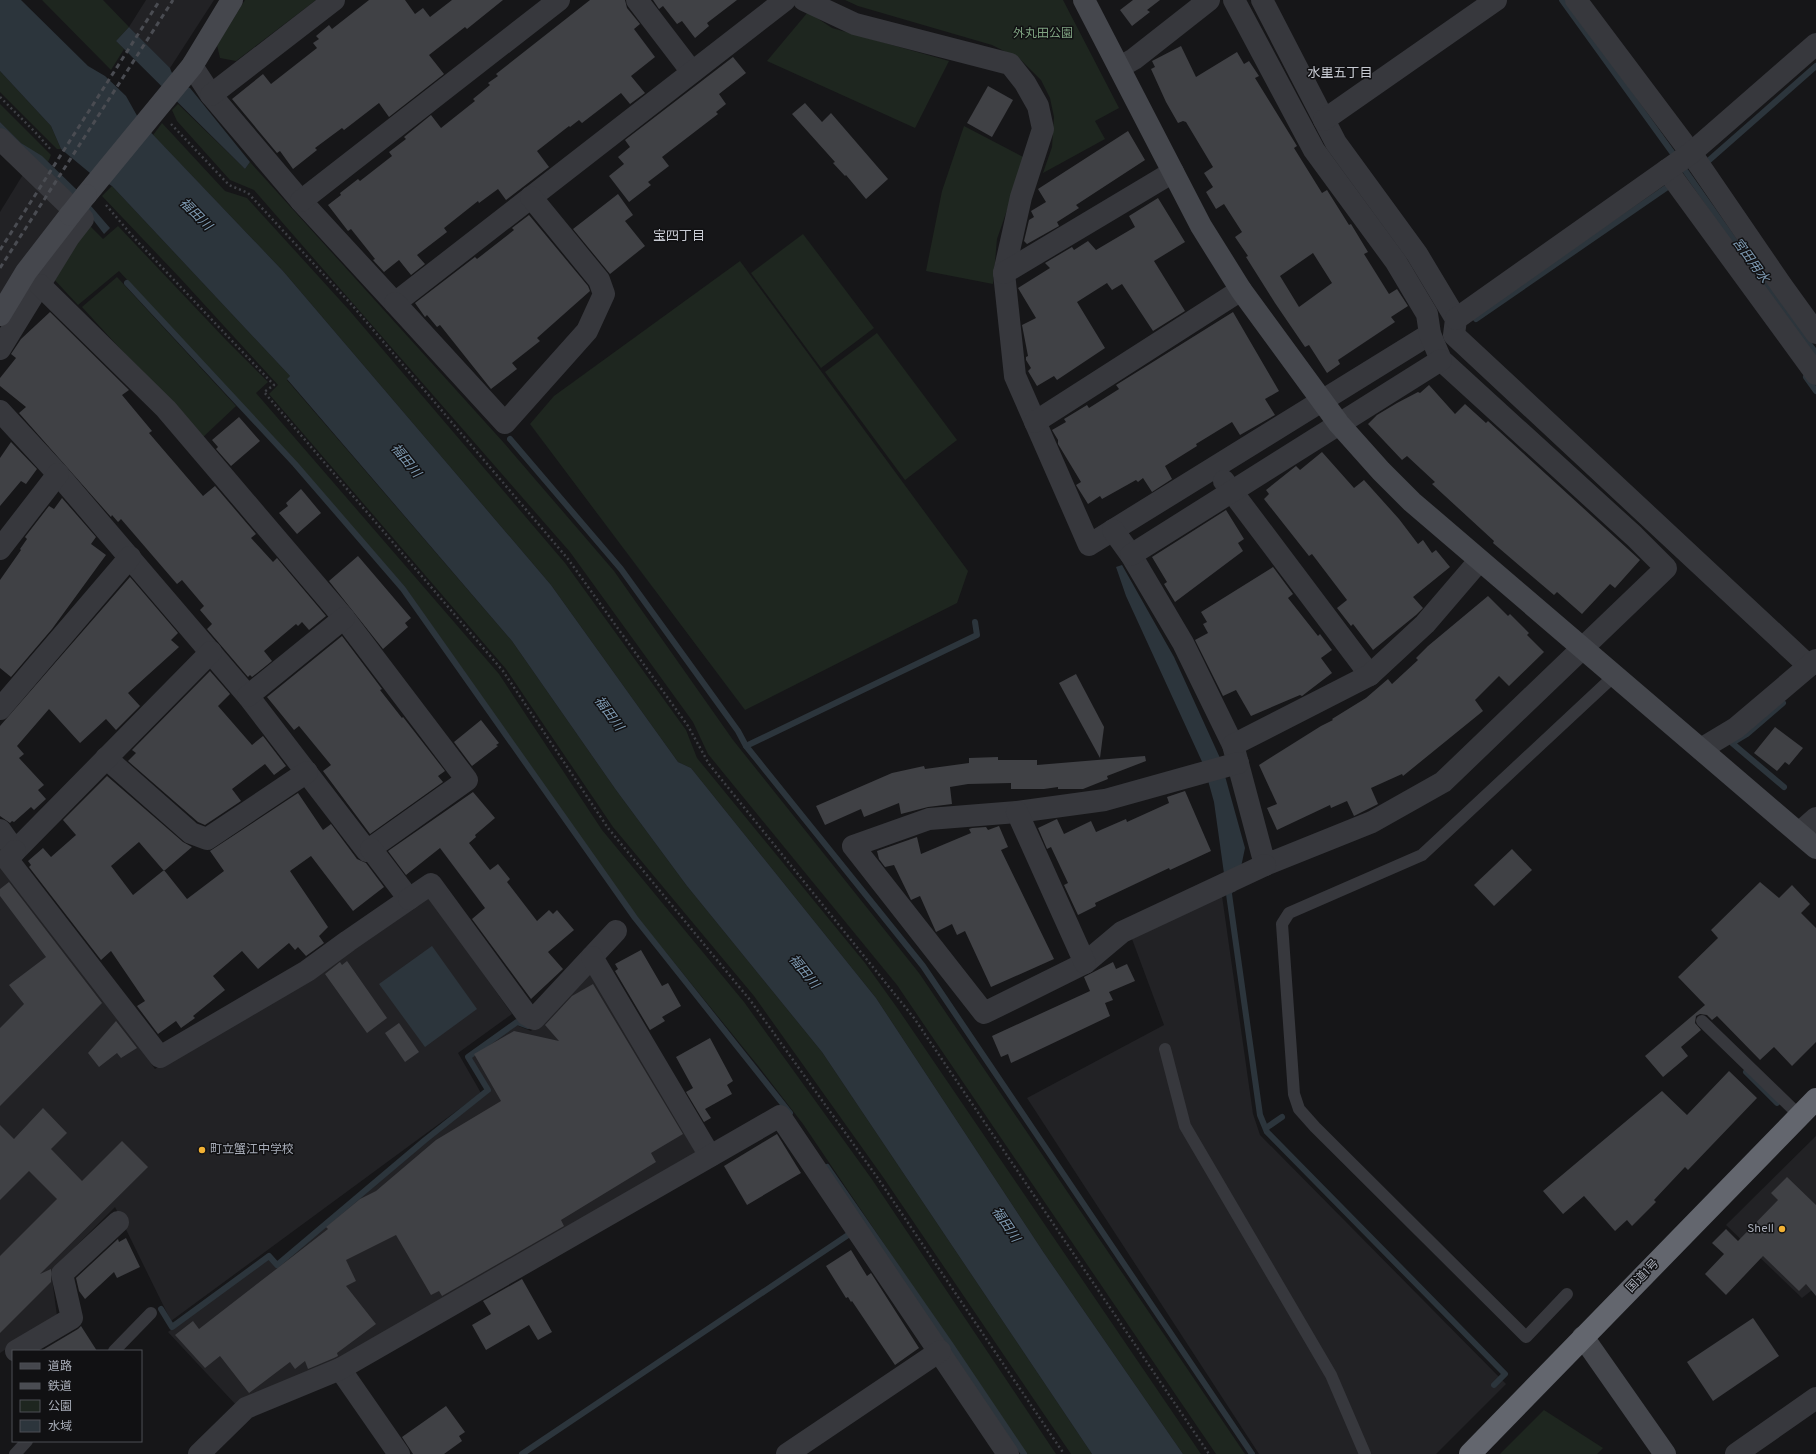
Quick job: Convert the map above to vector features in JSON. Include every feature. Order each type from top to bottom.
[{"type":"highway","name":"国道1号","points":[[1470,1454],[1816,1099]]},
{"type":"street","points":[[0,315],[26,272],[89,191],[186,72],[232,0]]},
{"type":"street","points":[[211,95],[334,0]]},
{"type":"street","points":[[301,201],[559,0]]},
{"type":"street","points":[[637,0],[692,72]]},
{"type":"street","points":[[395,303],[785,0]]},
{"type":"street","points":[[804,0],[855,24],[1010,64],[1025,83],[1038,106],[1043,129],[1021,197],[1004,274],[1015,376],[1088,545],[1430,334]]},
{"type":"street","points":[[1084,0],[1201,226],[1241,290],[1339,424],[1381,471],[1412,502],[1816,848]]},
{"type":"street","points":[[1120,67],[1134,59],[1209,0]]},
{"type":"street","points":[[1234,0],[1314,150],[1396,262],[1427,314],[1430,334],[1441,360],[1634,536],[1666,568],[1442,782],[1372,822],[1259,868],[1122,932],[1085,963],[984,1013],[853,846],[928,819],[1017,812],[1105,800],[1188,777],[1233,758],[1370,675],[1425,624],[1479,560]]},
{"type":"street","points":[[1262,0],[1336,143],[1417,254],[1456,319],[1454,335],[1812,663],[1736,728],[1701,749]]},
{"type":"street","points":[[1324,120],[1496,0]]},
{"type":"street","points":[[1576,0],[1691,153],[1816,333]]},
{"type":"street","points":[[1456,319],[1691,153],[1816,44]]},
{"type":"street","points":[[186,72],[211,95],[301,201],[505,423],[587,331],[604,294],[599,280],[531,197]]},
{"type":"street","points":[[0,139],[83,218],[69,237],[0,349]]},
{"type":"street","points":[[1667,170],[1816,374]]},
{"type":"street","points":[[1004,274],[1173,172]]},
{"type":"street","points":[[0,411],[58,474],[248,696],[368,851],[467,780],[344,618],[166,409],[40,285]]},
{"type":"street","points":[[1035,422],[1241,290]]},
{"type":"street","points":[[1131,555],[1441,360]]},
{"type":"street","points":[[1215,467],[1231,492],[1370,675]]},
{"type":"street","points":[[0,549],[58,474]]},
{"type":"street","points":[[1113,530],[1131,555],[1183,643],[1233,758],[1259,868]]},
{"type":"street","points":[[0,709],[130,557]]},
{"type":"street","points":[[248,696],[344,618]]},
{"type":"street","points":[[211,652],[7,859],[160,1057],[307,972],[348,940],[431,884],[527,1015],[534,1019],[616,931]]},
{"type":"street","points":[[106,758],[191,833],[207,839],[307,772]]},
{"type":"street","points":[[1017,812],[1085,963]]},
{"type":"street","points":[[1798,833],[1816,818]]},
{"type":"street","points":[[0,830],[15,851]]},
{"type":"street","points":[[371,849],[408,899]]},
{"type":"street","points":[[592,957],[710,1156]]},
{"type":"street","points":[[199,1454],[246,1408],[340,1369],[780,1116],[940,1351],[1008,1454]]},
{"type":"street","points":[[18,1350],[72,1318],[62,1274],[118,1222]]},
{"type":"street","points":[[1583,1337],[1665,1454]]},
{"type":"street","points":[[787,1454],[940,1351]]},
{"type":"street","points":[[0,1361],[12,1354]]},
{"type":"street","points":[[340,1369],[399,1454]]},
{"type":"street","points":[[1736,1454],[1816,1398]]},
{"type":"lane","points":[[1567,1294],[1526,1336],[1315,1127],[1300,1108],[1294,1094],[1282,924],[1289,913],[1422,855],[1614,676]]},
{"type":"lane","points":[[1702,1021],[1800,1116]]},
{"type":"lane","points":[[1165,1048],[1185,1126],[1331,1376],[1365,1454]]},
{"type":"lane","points":[[115,1350],[151,1313]]},
{"type":"lane","points":[[15,1454],[26,1442]]},
{"type":"path","points":[[0,97],[52,151]]},
{"type":"path","points":[[162,102],[171,124],[229,185],[248,193],[352,305],[568,559],[688,726],[709,764],[914,1018],[1209,1454]]},
{"type":"path","points":[[89,191],[274,385],[264,392],[503,671],[608,828],[750,1000],[859,1152],[1064,1454]]},
{"type":"shaded area","points":[[146,0],[214,0],[170,68],[129,27]]},
{"type":"shaded area","points":[[24,173],[64,208],[0,301],[0,212]]},
{"type":"shaded area","name":"町立蟹江中学校","points":[[0,843],[62,937],[155,1069],[310,977],[427,894],[512,1014],[458,1053],[481,1093],[171,1321],[115,1207],[51,1271],[57,1316],[0,1353]]},
{"type":"shaded area","points":[[1222,896],[1253,1114],[1260,1135],[1506,1384],[1436,1454],[1259,1454],[1027,1098],[1164,1025],[1132,939]]},
{"type":"shaded area","points":[[587,971],[596,981],[696,1153],[339,1362],[237,1406],[168,1332],[269,1259],[276,1267],[425,1142],[490,1092],[470,1057],[516,1025],[531,1031]]},
{"type":"shaded area","points":[[1816,1136],[1816,1287],[1802,1298],[1726,1225]]},
{"type":"green space","points":[[42,0],[103,0],[129,27],[116,41],[124,49],[111,70]]},
{"type":"green space","points":[[245,0],[316,0],[236,61],[220,58],[217,45]]},
{"type":"green space","name":"外丸田公園","points":[[845,0],[1063,0],[1119,108],[1095,121],[1105,139],[1043,173],[1052,147],[1054,117],[1050,98],[1041,80],[1020,59],[992,45],[858,6]]},
{"type":"green space","points":[[808,12],[832,28],[949,61],[915,128],[767,61]]},
{"type":"green space","points":[[0,71],[51,126],[61,149],[57,149],[0,92]]},
{"type":"green space","points":[[0,104],[51,155],[48,162],[21,143],[0,122]]},
{"type":"green space","points":[[178,104],[245,169],[250,162],[504,443],[614,571],[733,740],[919,973],[1245,1454],[1216,1454],[897,985],[708,754],[693,722],[570,552],[254,190],[230,180],[177,121],[172,110]]},
{"type":"green space","points":[[162,123],[225,191],[247,198],[349,310],[565,563],[686,730],[697,758],[865,963],[898,1009],[1201,1454],[1183,1454],[1044,1253],[876,998],[691,768],[678,762],[551,585],[283,271],[153,135]]},
{"type":"green space","points":[[964,126],[1025,158],[997,239],[993,284],[926,271],[942,191]]},
{"type":"green space","points":[[112,186],[290,376],[287,380],[512,641],[616,790],[687,886],[822,1052],[1092,1454],[1071,1454],[883,1177],[754,996],[613,827],[506,669],[269,394],[278,385],[181,279],[102,196]]},
{"type":"green space","points":[[88,224],[103,239],[118,226],[268,382],[256,393],[499,674],[602,830],[744,1002],[871,1178],[1056,1454],[1026,1454],[803,1124],[759,1067],[633,912],[405,587],[295,462],[119,271],[78,305],[50,275]]},
{"type":"green space","points":[[803,234],[874,328],[821,368],[751,273]]},
{"type":"green space","points":[[740,261],[968,571],[957,603],[745,710],[530,424],[554,396]]},
{"type":"green space","points":[[117,277],[236,406],[202,438],[82,307]]},
{"type":"green space","points":[[877,333],[957,440],[905,480],[825,372]]},
{"type":"green space","points":[[1544,1410],[1603,1448],[1597,1454],[1500,1454]]},
{"type":"water","name":"福田川","points":[[0,0],[21,0],[88,66],[105,76],[126,96],[140,121],[283,271],[551,585],[678,762],[691,768],[876,998],[1044,1253],[1183,1454],[1092,1454],[822,1052],[687,886],[616,790],[512,641],[287,379],[290,376],[112,186],[90,173],[61,149],[51,126],[0,71]]},
{"type":"water","points":[[129,27],[170,68],[177,81],[190,88],[250,162],[245,169],[116,41]]},
{"type":"water","points":[[0,122],[21,143],[42,156],[78,191],[110,228],[104,234],[88,213],[0,128]]},
{"type":"water","points":[[1122,565],[1174,657],[1220,758],[1245,848],[1236,891],[1227,895],[1214,802],[1204,766],[1126,596],[1116,567]]},
{"type":"water","points":[[432,946],[477,1009],[425,1047],[379,984]]},
{"type":"building","points":[[369,0],[405,0],[415,14],[423,8],[430,17],[452,0],[503,0],[467,29],[465,27],[429,55],[444,74],[389,117],[379,103],[344,130],[342,128],[315,148],[317,150],[293,169],[280,151],[277,153],[232,99],[263,74],[271,84],[317,48],[313,43],[319,39],[316,36],[329,25],[332,29]]},
{"type":"building","points":[[590,0],[625,0],[627,8],[640,24],[634,29],[655,57],[631,76],[645,93],[630,104],[621,93],[582,123],[579,120],[570,127],[569,126],[537,151],[549,167],[506,200],[498,189],[479,203],[478,201],[444,228],[447,232],[417,255],[425,264],[411,275],[399,260],[384,272],[373,260],[375,259],[351,229],[348,231],[328,205],[341,195],[340,193],[358,179],[360,181],[392,156],[389,152],[406,139],[404,137],[431,115],[441,128],[475,101],[473,99],[490,85],[488,83],[498,76],[496,74]]},
{"type":"building","points":[[653,0],[737,0],[707,23],[709,26],[695,38],[682,21],[677,24],[663,6],[659,9]]},
{"type":"building","points":[[1133,0],[1160,0],[1147,10],[1150,12],[1132,26],[1120,10]]},
{"type":"building","points":[[1181,46],[1196,77],[1237,52],[1244,64],[1249,61],[1259,76],[1255,78],[1297,146],[1294,148],[1322,193],[1327,190],[1349,225],[1351,224],[1368,252],[1364,254],[1389,294],[1397,289],[1408,306],[1391,317],[1395,322],[1338,360],[1340,364],[1327,373],[1309,345],[1305,347],[1246,257],[1248,256],[1235,237],[1242,232],[1224,204],[1216,209],[1206,192],[1213,187],[1204,173],[1213,167],[1186,122],[1183,121],[1178,123],[1166,102],[1151,69],[1155,67],[1152,61]],"holes":[[[1313,253],[1332,283],[1299,307],[1280,276]]]},
{"type":"building","points":[[733,57],[746,73],[719,94],[726,104],[716,112],[718,114],[662,157],[669,166],[648,182],[651,185],[629,202],[609,176],[624,164],[618,157],[630,147],[625,140]]},
{"type":"building","points":[[988,86],[1013,100],[992,137],[967,123]]},
{"type":"building","points":[[805,103],[822,122],[831,113],[888,179],[866,199],[846,175],[845,176],[833,163],[835,162],[792,114]]},
{"type":"building","points":[[1128,131],[1145,160],[1076,205],[1079,208],[1057,222],[1059,226],[1027,244],[1024,241],[1029,220],[1034,217],[1031,211],[1046,202],[1038,189]]},
{"type":"building","points":[[618,194],[633,215],[625,221],[645,246],[610,274],[573,229]]},
{"type":"building","points":[[1158,198],[1185,242],[1154,261],[1185,311],[1153,331],[1122,284],[1112,290],[1107,283],[1077,302],[1105,348],[1057,380],[1054,376],[1037,386],[1028,371],[1031,368],[1026,360],[1026,357],[1028,356],[1022,325],[1036,318],[1018,288],[1050,268],[1045,263],[1072,247],[1074,250],[1088,241],[1096,250],[1135,227],[1129,216]]},
{"type":"building","points":[[529,215],[588,286],[590,291],[537,338],[540,341],[512,363],[517,369],[491,389],[440,325],[437,327],[427,315],[425,317],[415,303],[475,257],[477,259],[514,230],[512,228]]},
{"type":"building","points":[[50,312],[129,390],[122,395],[152,431],[149,433],[203,496],[215,486],[256,534],[251,538],[273,562],[277,558],[326,616],[309,630],[302,622],[298,626],[296,624],[264,651],[272,661],[252,677],[250,675],[248,677],[207,629],[212,624],[200,610],[204,606],[182,580],[177,584],[121,519],[118,522],[112,515],[111,517],[19,413],[26,407],[0,386],[0,378],[16,358],[11,354],[21,339]]},
{"type":"building","points":[[1233,312],[1279,391],[1265,399],[1275,415],[1240,435],[1232,422],[1196,444],[1197,446],[1165,466],[1172,479],[1152,492],[1143,478],[1138,482],[1136,480],[1102,499],[1100,496],[1088,504],[1076,485],[1081,482],[1058,444],[1058,440],[1052,430],[1066,422],[1064,419],[1087,405],[1089,408],[1119,389],[1116,385]]},
{"type":"building","points":[[1429,385],[1455,414],[1465,404],[1486,423],[1488,421],[1640,560],[1615,588],[1610,584],[1582,614],[1557,592],[1554,595],[1493,543],[1494,541],[1432,484],[1435,482],[1407,456],[1402,460],[1368,424],[1377,415],[1418,392],[1420,393]]},
{"type":"building","points":[[239,417],[260,441],[231,466],[216,449],[218,447],[212,440]]},
{"type":"building","points":[[11,442],[37,469],[26,484],[21,481],[0,506],[0,458]]},
{"type":"building","points":[[1322,452],[1354,488],[1364,480],[1399,519],[1418,544],[1423,540],[1432,553],[1436,550],[1450,567],[1413,597],[1423,608],[1373,650],[1353,624],[1351,626],[1337,608],[1347,600],[1312,554],[1309,556],[1264,499],[1269,494],[1266,490],[1296,466],[1300,470]]},
{"type":"building","points":[[301,489],[321,513],[297,534],[279,513],[288,506],[286,503]]},
{"type":"building","points":[[62,498],[96,537],[91,544],[106,555],[52,629],[11,677],[0,668],[0,580],[21,550],[20,549],[27,539],[25,537],[49,506],[54,509]]},
{"type":"building","points":[[1226,510],[1244,539],[1238,543],[1243,551],[1175,602],[1164,584],[1167,582],[1152,557]]},
{"type":"building","points":[[358,556],[411,618],[405,623],[408,627],[383,649],[329,581]]},
{"type":"building","points":[[1273,567],[1293,594],[1288,598],[1318,636],[1320,634],[1332,650],[1321,658],[1332,673],[1302,696],[1300,695],[1251,716],[1236,690],[1223,696],[1195,640],[1208,633],[1203,624],[1207,622],[1201,612]]},
{"type":"building","points":[[130,577],[178,633],[171,640],[179,647],[128,693],[140,706],[116,730],[106,719],[80,743],[49,709],[17,746],[24,754],[19,758],[44,785],[38,790],[46,799],[34,810],[31,807],[14,822],[12,821],[10,823],[0,816],[0,726]]},
{"type":"building","points":[[1488,596],[1508,616],[1510,614],[1529,633],[1527,635],[1544,652],[1509,686],[1499,676],[1475,700],[1483,711],[1403,776],[1402,774],[1371,788],[1378,804],[1354,816],[1347,801],[1331,808],[1330,805],[1277,830],[1267,808],[1277,804],[1259,765],[1366,698],[1388,679],[1392,684],[1418,660],[1416,658],[1428,646]]},
{"type":"building","points":[[342,636],[382,689],[380,690],[445,771],[438,776],[443,782],[370,834],[323,771],[331,765],[299,726],[294,730],[267,697]]},
{"type":"building","points":[[210,671],[230,694],[218,706],[252,745],[263,736],[286,766],[274,775],[265,764],[232,789],[241,801],[205,825],[198,822],[128,761],[136,753],[132,750]]},
{"type":"building","points":[[1076,674],[1104,727],[1100,758],[1059,683]]},
{"type":"building","points":[[481,720],[499,743],[496,745],[498,746],[472,766],[454,742]]},
{"type":"building","points":[[1775,727],[1803,748],[1789,765],[1785,762],[1777,771],[1754,753]]},
{"type":"building","points":[[1145,756],[1146,761],[1107,776],[1108,779],[1083,789],[1058,789],[1058,787],[1044,789],[1011,789],[1011,783],[968,784],[950,787],[952,804],[928,807],[901,814],[899,803],[864,817],[861,809],[825,825],[816,806],[892,773],[924,766],[925,769],[969,763],[969,758],[998,757],[998,760],[1037,760],[1037,765]]},
{"type":"building","points":[[107,776],[183,842],[192,847],[164,871],[187,899],[224,871],[210,851],[298,793],[323,830],[331,824],[357,859],[366,863],[384,887],[353,911],[311,856],[290,871],[328,927],[319,936],[324,943],[306,956],[298,947],[295,950],[289,943],[258,969],[242,951],[213,976],[225,990],[193,1016],[195,1018],[181,1028],[176,1021],[158,1034],[137,1006],[145,1001],[111,951],[101,960],[29,867],[31,865],[28,861],[43,848],[51,857],[76,835],[63,820]],"holes":[[[139,842],[163,870],[133,895],[111,866]]]},
{"type":"building","points":[[1185,791],[1211,851],[1170,870],[1169,868],[1095,903],[1096,906],[1078,915],[1064,885],[1068,883],[1051,847],[1047,849],[1038,828],[1057,819],[1064,834],[1091,821],[1096,832],[1126,819],[1127,822],[1169,803],[1167,797]]},
{"type":"building","points":[[473,792],[495,818],[475,835],[476,837],[469,843],[490,870],[498,864],[510,879],[507,882],[537,921],[549,910],[553,914],[557,910],[574,930],[548,952],[563,969],[531,999],[472,919],[485,908],[440,848],[406,875],[388,851]]},
{"type":"building","points":[[999,826],[1008,847],[1001,850],[1054,959],[991,987],[965,931],[957,935],[952,924],[936,932],[920,896],[911,900],[894,865],[885,867],[879,859],[877,851],[917,837],[921,854],[971,833],[969,829],[986,827],[988,830]]},
{"type":"building","points":[[1512,849],[1532,870],[1494,906],[1474,885]]},
{"type":"building","points":[[9,882],[102,1003],[0,1106],[0,1028],[24,1004],[9,985],[46,957],[0,896],[0,889]]},
{"type":"building","points":[[1760,882],[1779,898],[1792,885],[1810,904],[1801,913],[1816,928],[1816,1042],[1792,1066],[1774,1047],[1760,1060],[1717,1016],[1712,1020],[1707,1015],[1700,1014],[1696,1016],[1695,1023],[1701,1030],[1681,1047],[1688,1056],[1663,1077],[1645,1056],[1705,1005],[1678,977],[1718,938],[1711,930]]},
{"type":"building","points":[[641,950],[662,986],[668,983],[681,1006],[662,1017],[665,1021],[650,1030],[615,971],[618,969],[615,964]]},
{"type":"building","points":[[347,961],[387,1018],[367,1033],[325,974],[340,962],[342,965]]},
{"type":"building","points":[[1113,962],[1116,969],[1127,964],[1135,981],[1109,992],[1113,1000],[1105,1003],[1110,1016],[1011,1063],[1008,1054],[1001,1057],[992,1036],[1090,991],[1084,977]]},
{"type":"building","points":[[593,984],[683,1134],[651,1153],[656,1162],[561,1220],[564,1226],[442,1296],[439,1291],[431,1295],[396,1235],[346,1260],[356,1281],[346,1286],[376,1324],[337,1353],[338,1356],[334,1358],[308,1369],[305,1361],[295,1369],[290,1362],[249,1393],[220,1356],[205,1368],[175,1335],[193,1321],[199,1329],[328,1229],[326,1227],[360,1199],[376,1191],[436,1140],[501,1101],[474,1054],[514,1031],[559,1041],[545,1025],[572,996]]},
{"type":"building","points":[[116,1021],[137,1048],[121,1058],[117,1053],[99,1067],[88,1053]]},
{"type":"building","points":[[399,1023],[419,1052],[405,1062],[385,1033]]},
{"type":"building","points":[[710,1038],[733,1081],[727,1085],[732,1094],[705,1109],[711,1118],[704,1122],[686,1092],[693,1088],[676,1057]]},
{"type":"building","points":[[1729,1071],[1757,1098],[1688,1170],[1685,1167],[1654,1200],[1656,1202],[1632,1226],[1627,1220],[1615,1231],[1584,1196],[1563,1214],[1543,1191],[1662,1091],[1687,1115]]},
{"type":"building","points":[[43,1108],[67,1133],[51,1149],[82,1181],[122,1141],[148,1167],[40,1274],[51,1269],[51,1282],[0,1333],[0,1256],[57,1199],[29,1171],[0,1200],[0,1125],[14,1139]]},
{"type":"building","points":[[777,1134],[801,1173],[747,1205],[724,1166]]},
{"type":"building","points":[[1787,1177],[1816,1205],[1816,1296],[1806,1284],[1799,1291],[1763,1256],[1726,1295],[1705,1274],[1724,1254],[1712,1243],[1726,1229],[1738,1241],[1778,1200],[1771,1193]]},
{"type":"building","points":[[126,1238],[140,1267],[117,1278],[114,1272],[85,1299],[79,1291],[76,1278],[118,1239],[119,1242]]},
{"type":"building","points":[[851,1250],[867,1276],[871,1273],[919,1348],[895,1365],[852,1301],[851,1302],[848,1297],[846,1298],[826,1266]]},
{"type":"building","points":[[522,1279],[552,1332],[538,1340],[529,1325],[486,1350],[472,1325],[491,1314],[483,1301]]},
{"type":"building","points":[[1753,1318],[1779,1356],[1713,1401],[1687,1362]]},
{"type":"building","points":[[81,1326],[96,1350],[43,1350]]},
{"type":"building","points":[[446,1406],[465,1432],[459,1436],[462,1441],[444,1454],[413,1454],[402,1437]]},
{"type":"waterway","name":"宮田用水","points":[[1562,0],[1674,155]]},
{"type":"waterway","points":[[1707,162],[1816,66]]},
{"type":"waterway","name":"宮田用水","points":[[1684,169],[1788,317],[1816,353]]},
{"type":"waterway","points":[[1476,319],[1666,188]]},
{"type":"waterway","points":[[127,283],[295,464],[403,589],[635,918],[790,1113]]},
{"type":"waterway","points":[[1806,377],[1816,391]]},
{"type":"waterway","points":[[510,439],[621,569],[738,731],[746,746],[923,966],[1252,1454]]},
{"type":"waterway","points":[[746,746],[977,635],[975,622]]},
{"type":"waterway","points":[[1783,703],[1747,734],[1732,743],[1784,787]]},
{"type":"waterway","points":[[1230,886],[1229,894],[1260,1115],[1267,1132],[1505,1374],[1494,1385]]},
{"type":"waterway","points":[[161,1309],[172,1327],[269,1256],[277,1265],[425,1140],[488,1090],[468,1057],[517,1022],[528,1026]]},
{"type":"waterway","points":[[1746,1072],[1777,1103]]},
{"type":"waterway","points":[[1266,1128],[1282,1117]]},
{"type":"waterway","points":[[827,1167],[950,1344],[1024,1454]]},
{"type":"waterway","points":[[522,1454],[848,1235]]},
{"type":"railway","points":[[0,250],[160,0]]},
{"type":"railway","points":[[0,268],[173,0]]},
{"type":"place","name":"町立蟹江中学校","points":[[202,1150]]},
{"type":"place","name":"Shell","points":[[1782,1229]]},
{"type":"district","name":"水里五丁目","points":[[1340,74]]},
{"type":"district","name":"宝四丁目","points":[[679,237]]}]
